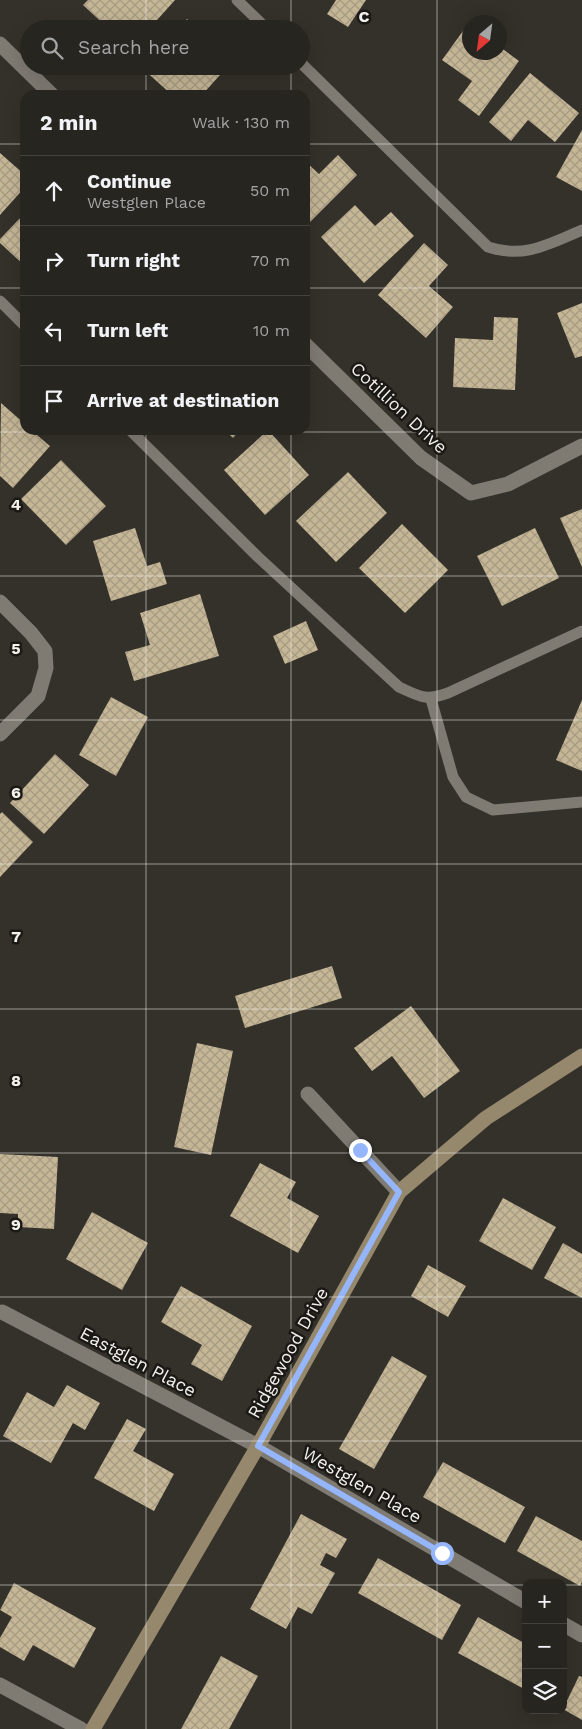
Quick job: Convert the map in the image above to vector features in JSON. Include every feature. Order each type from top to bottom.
[{"type":"street","points":[[0,44],[20,64]]},
{"type":"street","points":[[32,75],[47,90]]},
{"type":"street","name":"Cotillion Drive","points":[[310,349],[421,458],[471,493],[508,484],[582,446]]},
{"type":"street","points":[[0,602],[31,633],[44,651],[46,668],[38,696],[0,734]]},
{"type":"street","name":"Ridgewood Drive","points":[[93,1729],[258,1446],[399,1192],[486,1118],[581,1059]]},
{"type":"street","points":[[308,1094],[399,1192]]},
{"type":"street","name":"Eastglen Place","points":[[2,1312],[258,1446]]},
{"type":"street","name":"Westglen Place","points":[[258,1446],[522,1600]]},
{"type":"street","points":[[567,1626],[582,1635]]},
{"type":"street","points":[[0,1685],[81,1729]]},
{"type":"lane","points":[[237,0],[258,20]]},
{"type":"lane","points":[[310,72],[488,247],[506,253],[536,250],[582,230]]},
{"type":"lane","points":[[0,301],[20,321]]},
{"type":"lane","points":[[135,435],[258,557],[399,687],[431,699],[582,631]]},
{"type":"lane","points":[[431,699],[453,777],[466,797],[494,810],[582,802]]},
{"type":"building","points":[[88,0],[175,0],[157,20],[99,20],[83,5]]},
{"type":"building","points":[[336,0],[366,0],[348,27],[327,14]]},
{"type":"building","points":[[462,32],[462,60],[507,60],[507,52],[519,61],[479,116],[458,100],[472,81],[442,60]]},
{"type":"building","points":[[530,73],[579,113],[555,142],[528,120],[511,141],[489,122]]},
{"type":"building","points":[[150,75],[220,75],[206,90],[166,90]]},
{"type":"building","points":[[582,130],[582,191],[556,177]]},
{"type":"building","points":[[0,153],[20,171],[20,193],[0,215]]},
{"type":"building","points":[[338,155],[357,175],[310,222],[310,166],[319,174]]},
{"type":"building","points":[[355,205],[375,226],[391,212],[414,236],[364,283],[321,237]]},
{"type":"building","points":[[20,218],[20,261],[0,243],[0,239]]},
{"type":"building","points":[[424,243],[448,265],[429,286],[453,307],[426,338],[378,295]]},
{"type":"building","points":[[582,303],[582,356],[575,358],[557,313]]},
{"type":"building","points":[[494,317],[518,318],[515,390],[453,387],[455,338],[493,340]]},
{"type":"building","points":[[1,403],[20,420],[20,435],[37,435],[50,446],[13,488],[0,476]]},
{"type":"building","points":[[262,435],[273,435],[309,475],[265,515],[224,470]]},
{"type":"building","points":[[61,460],[106,506],[66,545],[21,499]]},
{"type":"building","points":[[348,472],[387,513],[336,562],[296,521]]},
{"type":"building","points":[[582,509],[582,567],[560,518]]},
{"type":"building","points":[[402,524],[448,570],[405,613],[359,568]]},
{"type":"building","points":[[135,528],[147,566],[160,562],[167,584],[111,601],[93,541]]},
{"type":"building","points":[[535,528],[559,578],[502,606],[477,556]]},
{"type":"building","points":[[200,594],[219,656],[134,681],[125,652],[150,645],[140,613]]},
{"type":"building","points":[[306,621],[318,650],[285,664],[273,636]]},
{"type":"building","points":[[111,697],[148,717],[116,776],[79,755]]},
{"type":"building","points":[[582,700],[582,771],[556,760]]},
{"type":"building","points":[[55,754],[89,785],[44,834],[10,803]]},
{"type":"building","points":[[2,812],[33,842],[0,877],[0,814]]},
{"type":"building","points":[[332,966],[342,998],[245,1028],[235,996]]},
{"type":"building","points":[[411,1006],[460,1071],[424,1098],[392,1056],[372,1071],[354,1048]]},
{"type":"building","points":[[197,1043],[233,1051],[211,1155],[174,1147]]},
{"type":"building","points":[[0,1154],[58,1157],[54,1229],[18,1227],[18,1214],[0,1213]]},
{"type":"building","points":[[260,1163],[296,1182],[287,1198],[319,1216],[298,1253],[230,1216]]},
{"type":"building","points":[[503,1198],[556,1227],[532,1270],[479,1241]]},
{"type":"building","points":[[92,1212],[148,1243],[122,1290],[66,1259]]},
{"type":"building","points":[[563,1243],[582,1254],[582,1298],[544,1278]]},
{"type":"building","points":[[428,1265],[466,1286],[448,1317],[411,1296]]},
{"type":"building","points":[[181,1286],[252,1326],[222,1381],[191,1364],[202,1345],[161,1322]]},
{"type":"building","points":[[392,1356],[427,1376],[374,1469],[339,1449]]},
{"type":"building","points":[[67,1385],[100,1403],[85,1430],[73,1423],[51,1463],[3,1436],[27,1392],[54,1407]]},
{"type":"building","points":[[127,1419],[146,1429],[133,1451],[174,1474],[154,1511],[94,1478]]},
{"type":"building","points":[[443,1462],[525,1507],[505,1543],[423,1497]]},
{"type":"building","points":[[301,1514],[347,1539],[336,1558],[326,1553],[320,1565],[335,1573],[312,1614],[298,1607],[286,1629],[250,1609]]},
{"type":"building","points":[[536,1516],[582,1541],[582,1582],[580,1586],[517,1551]]},
{"type":"building","points":[[378,1558],[461,1605],[442,1640],[358,1593]]},
{"type":"building","points":[[14,1583],[96,1628],[74,1668],[33,1645],[24,1661],[0,1647],[0,1638],[12,1617],[0,1610]]},
{"type":"building","points":[[478,1617],[522,1642],[522,1688],[458,1653]]},
{"type":"building","points":[[221,1656],[258,1676],[229,1729],[181,1729]]},
{"type":"building","points":[[579,1676],[582,1677],[582,1720],[567,1711],[567,1701]]},
{"type":"route","points":[[360,1150],[399,1192],[258,1446],[442,1553]]}]
